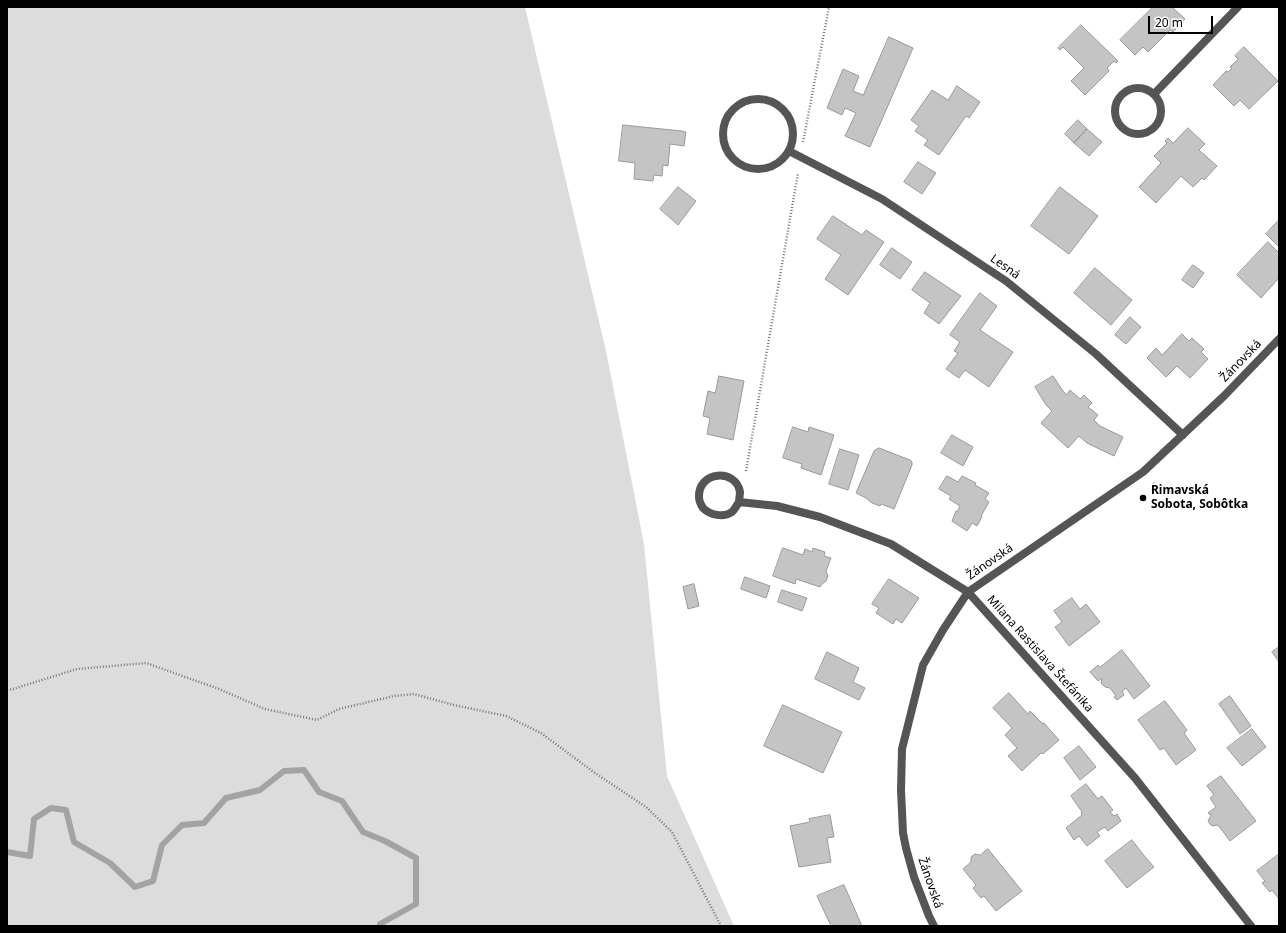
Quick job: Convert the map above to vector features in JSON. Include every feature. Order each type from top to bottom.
[{"type":"street","points":[[1154,94],[1238,7]]},
{"type":"street","points":[[1138,88],[1154,94],[1161,108],[1160,117],[1157,125],[1149,132],[1140,134],[1131,133],[1118,124],[1115,108],[1118,98],[1124,93],[1131,89],[1138,88]]},
{"type":"street","points":[[752,98],[765,99],[777,104],[786,113],[792,125],[793,138],[789,150],[781,161],[770,167],[757,170],[744,167],[733,160],[725,149],[722,136],[723,123],[729,111],[739,103],[752,98]]},
{"type":"street","name":"Lesná","points":[[789,150],[882,199],[1006,281],[1096,354],[1183,435]]},
{"type":"street","name":"Žánovská","points":[[934,926],[914,877],[903,833],[901,790],[902,749],[923,665],[943,630],[968,592],[1143,472],[1224,396],[1279,339]]},
{"type":"street","points":[[715,475],[725,475],[735,482],[740,492],[739,502],[732,512],[723,515],[713,514],[703,508],[700,502],[699,494],[701,486],[706,480],[715,475]]},
{"type":"street","name":"Milana Rastislava Štefánika","points":[[739,502],[777,506],[820,517],[891,544],[968,592],[1135,778],[1251,926]]},
{"type":"path","points":[[738,488],[744,481],[801,156],[829,7]]},
{"type":"path","points":[[7,690],[77,669],[146,663],[219,689],[265,709],[317,720],[339,709],[394,696],[414,694],[454,705],[506,716],[541,733],[595,773],[646,807],[672,832],[721,926]]},
{"type":"shaded area","points":[[7,7],[525,7],[606,351],[644,544],[667,776],[734,926],[7,926]]},
{"type":"building","points":[[1153,7],[1172,7],[1185,19],[1173,32],[1170,30],[1148,52],[1143,47],[1135,55],[1120,40]]},
{"type":"building","points":[[1081,25],[1118,61],[1116,63],[1114,61],[1107,68],[1109,71],[1085,95],[1071,81],[1084,68],[1063,47],[1060,50],[1058,48]]},
{"type":"building","points":[[889,37],[913,48],[870,147],[845,136],[856,113],[845,108],[842,115],[827,108],[843,69],[859,76],[853,91],[863,95]]},
{"type":"building","points":[[1244,47],[1278,81],[1249,109],[1240,100],[1234,106],[1213,85],[1226,71],[1228,72],[1232,68],[1230,67],[1238,59],[1235,56]]},
{"type":"building","points":[[957,86],[980,102],[969,118],[966,116],[939,155],[924,145],[928,140],[915,131],[919,126],[911,120],[932,90],[948,100]]},
{"type":"building","points":[[1078,120],[1087,129],[1074,143],[1065,134]]},
{"type":"building","points":[[623,125],[686,132],[684,146],[670,144],[668,166],[663,165],[662,176],[654,175],[653,181],[634,179],[635,163],[619,161]]},
{"type":"building","points":[[1188,128],[1205,144],[1199,150],[1217,166],[1204,180],[1202,178],[1193,187],[1181,176],[1156,203],[1139,187],[1161,163],[1154,156],[1167,143],[1165,141],[1168,138],[1173,143]]},
{"type":"building","points":[[1087,129],[1102,142],[1089,156],[1074,143]]},
{"type":"building","points":[[918,162],[936,173],[922,194],[904,182]]},
{"type":"building","points":[[678,187],[696,201],[678,225],[660,209]]},
{"type":"building","points":[[1060,187],[1098,216],[1069,254],[1031,226]]},
{"type":"building","points":[[833,216],[862,235],[866,230],[884,242],[848,295],[825,279],[841,255],[817,239]]},
{"type":"building","points":[[1279,220],[1279,247],[1266,234]]},
{"type":"building","points":[[1268,242],[1279,253],[1279,278],[1261,298],[1237,275]]},
{"type":"building","points":[[892,248],[912,262],[900,279],[880,265]]},
{"type":"building","points":[[1193,265],[1204,273],[1193,288],[1182,280]]},
{"type":"building","points":[[1095,268],[1132,300],[1111,325],[1074,293]]},
{"type":"building","points":[[925,272],[961,296],[939,324],[924,313],[930,303],[912,290]]},
{"type":"building","points":[[980,293],[997,306],[980,330],[1013,352],[989,387],[965,370],[959,378],[946,369],[958,353],[954,351],[960,342],[950,335]]},
{"type":"building","points":[[1130,317],[1141,327],[1126,344],[1115,335]]},
{"type":"building","points":[[1182,334],[1189,341],[1192,338],[1204,349],[1201,352],[1208,359],[1190,378],[1177,366],[1166,377],[1147,358],[1156,348],[1162,355]]},
{"type":"building","points":[[719,376],[744,381],[733,440],[707,434],[710,418],[703,416],[708,391],[715,393]]},
{"type":"building","points":[[1053,376],[1067,395],[1070,390],[1080,399],[1084,395],[1092,403],[1088,407],[1098,415],[1094,420],[1100,426],[1123,437],[1114,456],[1087,443],[1079,436],[1068,448],[1041,423],[1052,411],[1046,405],[1035,387]]},
{"type":"building","points":[[793,427],[808,432],[809,427],[834,435],[821,475],[801,468],[802,464],[783,458]]},
{"type":"building","points":[[952,435],[973,447],[963,466],[941,453]]},
{"type":"building","points":[[879,448],[912,462],[894,509],[881,504],[880,506],[872,503],[868,499],[856,493],[874,451]]},
{"type":"building","points":[[840,449],[859,455],[848,490],[829,484]]},
{"type":"building","points":[[947,476],[958,482],[962,476],[976,483],[975,485],[989,493],[985,499],[989,502],[977,526],[972,523],[967,531],[952,521],[960,506],[949,499],[951,496],[939,489]]},
{"type":"building","points":[[783,548],[803,555],[805,549],[812,552],[813,548],[825,552],[824,556],[831,558],[826,571],[828,576],[826,581],[820,587],[796,579],[795,584],[773,576]]},
{"type":"building","points":[[745,577],[770,586],[766,598],[741,589]]},
{"type":"building","points":[[889,579],[919,598],[902,623],[896,619],[893,624],[876,613],[879,608],[872,604]]},
{"type":"building","points":[[694,584],[699,606],[688,609],[683,587]]},
{"type":"building","points":[[782,590],[807,598],[802,611],[778,602]]},
{"type":"building","points":[[1072,598],[1080,609],[1086,604],[1100,622],[1069,646],[1055,627],[1062,622],[1054,611]]},
{"type":"building","points":[[1279,647],[1279,662],[1272,652]]},
{"type":"building","points":[[1122,650],[1150,686],[1134,699],[1126,688],[1122,691],[1124,695],[1117,700],[1110,688],[1105,687],[1101,683],[1102,678],[1098,681],[1090,672],[1098,665],[1100,667]]},
{"type":"building","points":[[827,652],[859,668],[853,682],[865,688],[859,700],[815,679]]},
{"type":"building","points":[[1009,693],[1028,714],[1030,711],[1043,724],[1044,723],[1059,740],[1043,754],[1041,753],[1022,771],[1008,756],[1017,748],[1005,735],[1012,728],[993,708]]},
{"type":"building","points":[[1230,696],[1251,726],[1240,734],[1219,704]]},
{"type":"building","points":[[1165,701],[1187,730],[1184,733],[1196,750],[1176,765],[1164,748],[1160,750],[1138,720]]},
{"type":"building","points":[[783,705],[842,732],[823,773],[764,746]]},
{"type":"building","points":[[1252,729],[1266,747],[1242,766],[1227,748]]},
{"type":"building","points":[[1079,746],[1096,767],[1080,780],[1064,758]]},
{"type":"building","points":[[1221,776],[1256,821],[1230,841],[1218,825],[1212,826],[1208,821],[1211,815],[1208,813],[1216,807],[1210,798],[1214,795],[1207,786]]},
{"type":"building","points":[[1086,784],[1098,799],[1102,796],[1113,810],[1110,812],[1114,816],[1117,814],[1121,821],[1108,831],[1105,827],[1097,832],[1100,836],[1087,846],[1079,836],[1074,840],[1066,828],[1082,815],[1082,812],[1071,796]]},
{"type":"building","points":[[830,815],[834,837],[827,838],[831,862],[799,867],[790,826],[810,822],[809,819]]},
{"type":"building","points":[[1132,840],[1154,867],[1127,888],[1105,861]]},
{"type":"building","points":[[988,849],[1022,891],[996,911],[984,896],[981,898],[973,888],[976,885],[963,869],[971,862],[971,857],[975,854],[980,855]]},
{"type":"building","points":[[1279,854],[1279,899],[1272,890],[1270,892],[1262,883],[1265,881],[1257,871]]},
{"type":"building","points":[[844,885],[862,926],[831,926],[817,896]]},
{"type":"waterway","points":[[7,852],[30,856],[34,819],[51,808],[66,810],[74,842],[110,863],[135,887],[153,881],[162,845],[182,825],[204,823],[226,798],[260,790],[284,771],[304,770],[319,792],[342,801],[363,832],[385,841],[416,858],[416,904],[380,924],[381,926]]},
{"type":"place","name":"Rimavská Sobota, Sobôtka","points":[[1143,498]]}]
